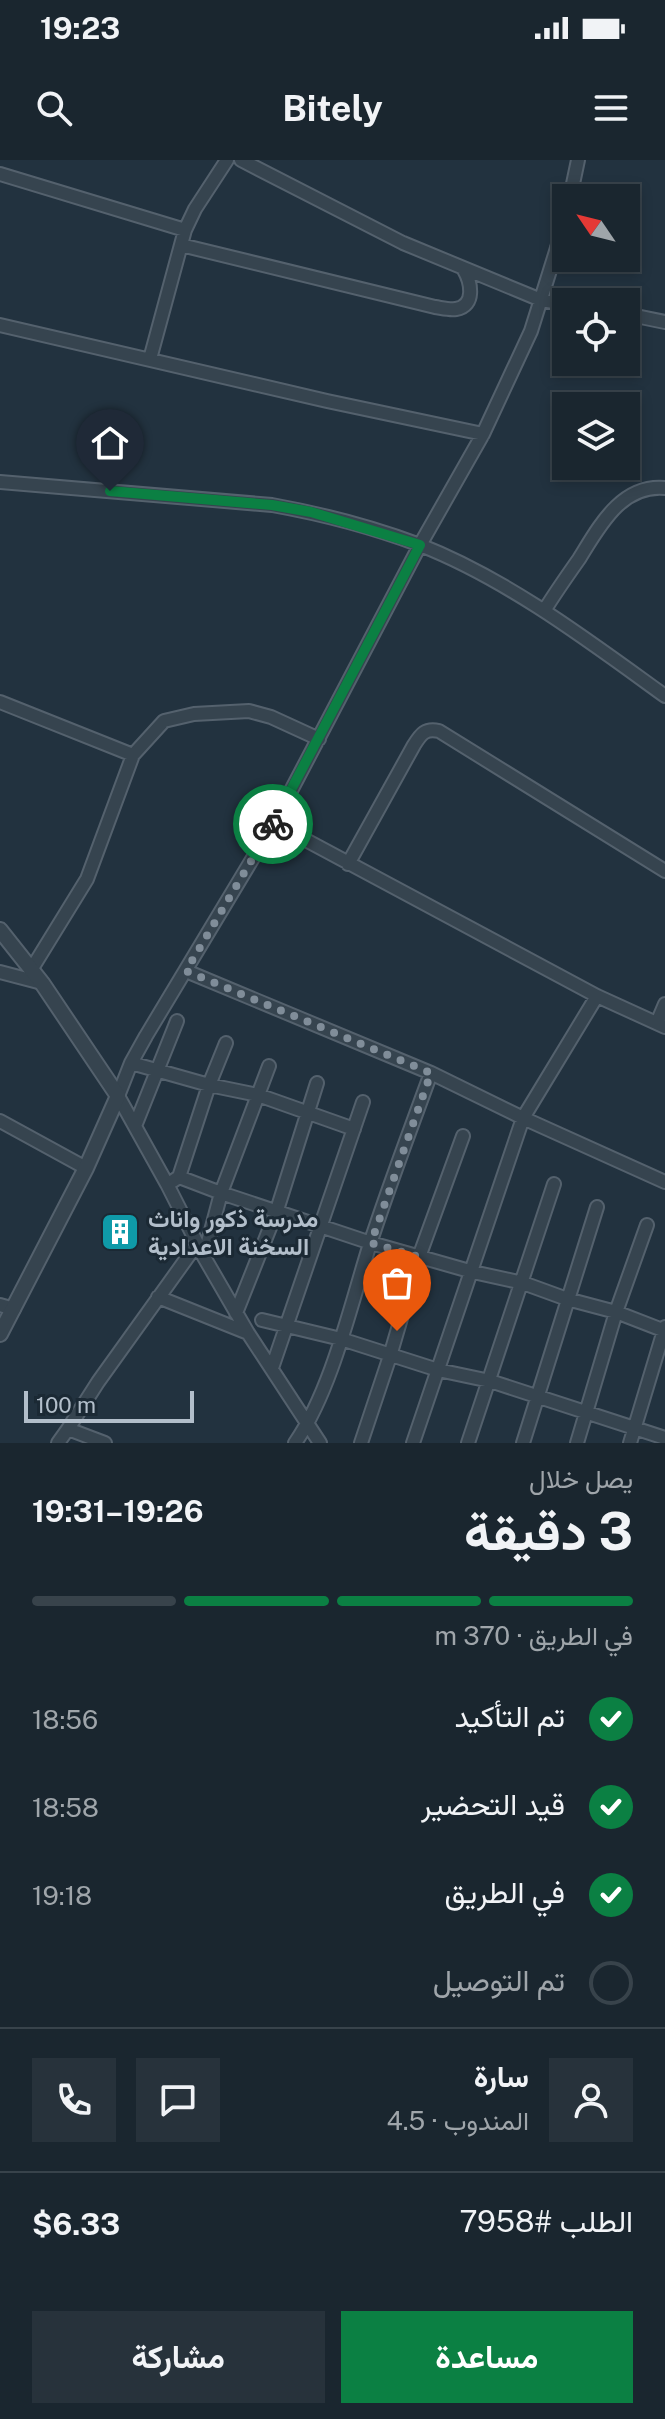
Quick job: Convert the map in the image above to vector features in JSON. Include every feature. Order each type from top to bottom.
[{"type":"street","points":[[150,359],[185,230],[227,160]]},
{"type":"street","points":[[241,160],[403,243],[464,270],[552,302]]},
{"type":"street","points":[[573,184],[578,160]]},
{"type":"street","points":[[0,174],[185,230]]},
{"type":"street","points":[[181,245],[455,310],[462,307],[470,295],[471,283],[464,270]]},
{"type":"street","points":[[0,1334],[7,1307],[86,1168],[131,1063],[274,823],[420,545],[483,434],[531,331],[552,262]]},
{"type":"street","points":[[640,317],[665,322]]},
{"type":"street","points":[[0,325],[483,434]]},
{"type":"street","points":[[0,482],[272,505],[352,523],[420,545],[464,566],[544,611],[665,696]]},
{"type":"street","points":[[544,611],[616,505],[635,493],[653,487],[665,488]]},
{"type":"street","points":[[0,702],[133,755]]},
{"type":"street","points":[[31,970],[87,879],[133,755],[164,721],[176,716],[249,711],[271,717],[319,739]]},
{"type":"street","points":[[348,864],[414,745],[422,733],[432,730],[439,731],[665,871]]},
{"type":"street","points":[[274,823],[597,996],[661,1025],[665,1004]]},
{"type":"street","points":[[0,930],[42,983],[118,1096],[248,1333],[319,1441],[332,1443]]},
{"type":"street","points":[[186,971],[431,1073],[665,1182]]},
{"type":"street","points":[[0,972],[42,983]]},
{"type":"street","points":[[413,1443],[523,1118],[597,996]]},
{"type":"street","points":[[135,1126],[177,1021]]},
{"type":"street","points":[[167,1184],[179,1177],[226,1043]]},
{"type":"street","points":[[131,1063],[258,1095],[354,1129]]},
{"type":"street","points":[[204,1257],[221,1193],[269,1066]]},
{"type":"street","points":[[295,1443],[308,1425],[341,1339],[431,1073]]},
{"type":"street","points":[[236,1313],[277,1210],[317,1083]]},
{"type":"street","points":[[272,1368],[363,1102]]},
{"type":"street","points":[[0,1121],[86,1168]]},
{"type":"street","points":[[361,1443],[419,1257],[463,1136]]},
{"type":"street","points":[[179,1177],[371,1243],[523,1283],[665,1329],[630,1443]]},
{"type":"street","points":[[468,1443],[554,1184]]},
{"type":"street","points":[[523,1443],[597,1207]]},
{"type":"street","points":[[577,1443],[616,1312],[647,1225]]},
{"type":"street","points":[[58,1443],[197,1244]]},
{"type":"street","points":[[158,1297],[248,1333]]},
{"type":"street","points":[[262,1320],[341,1339],[438,1370],[490,1381],[665,1438]]},
{"type":"street","points":[[68,1429],[105,1443]]},
{"type":"way so far","points":[[273,824],[186,971],[431,1073],[371,1243],[419,1257],[397,1331]]},
{"type":"place","name":"مدرسة ذكور واناث السخنة الاعدادية","points":[[120,1232]]},
{"type":"route","points":[[110,491],[272,505],[352,523],[420,545],[273,824]]}]
